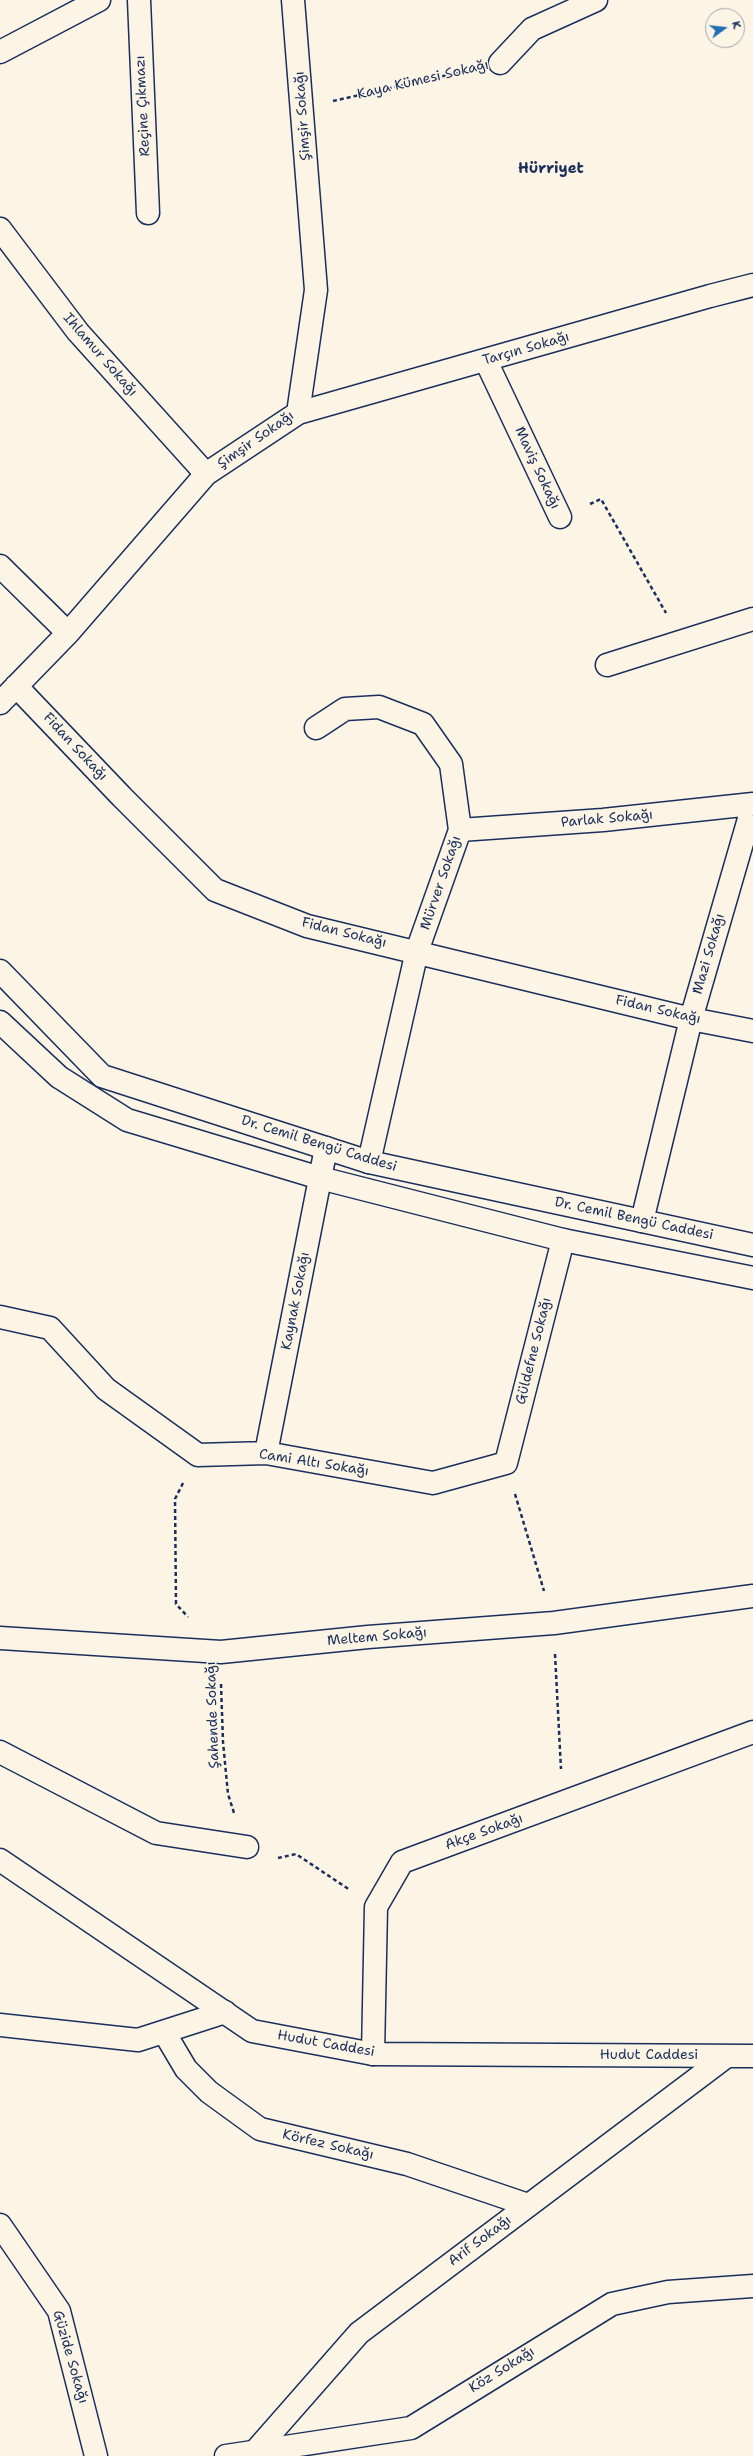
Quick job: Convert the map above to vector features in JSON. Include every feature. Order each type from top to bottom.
[{"type":"street","points":[[0,52],[99,0]]},
{"type":"street","name":"Reçine Çıkmazı","points":[[139,0],[148,213]]},
{"type":"street","name":"Şimşir Sokağı","points":[[0,703],[68,633],[206,474],[298,413],[316,290],[294,0]]},
{"type":"street","name":"Kaya Kümesi Sokağı","points":[[500,63],[532,29],[596,0]]},
{"type":"street","name":"Ihlamur Sokağı","points":[[0,229],[78,332],[206,474]]},
{"type":"street","name":"Tarçın Sokağı","points":[[298,413],[753,285]]},
{"type":"street","name":"Maviş Sokağı","points":[[486,361],[560,517]]},
{"type":"street","points":[[0,566],[68,633]]},
{"type":"street","points":[[607,665],[753,619]]},
{"type":"street","name":"Fidan Sokağı","points":[[16,686],[122,797],[215,890],[308,926],[417,951],[691,1019],[753,1031]]},
{"type":"street","name":"Mürver Sokağı","points":[[316,728],[345,709],[379,707],[423,724],[451,764],[460,830],[417,951],[369,1162]]},
{"type":"street","name":"Parlak Sokağı","points":[[460,830],[603,820],[753,804]]},
{"type":"street","name":"Mazi Sokağı","points":[[642,1221],[691,1019],[753,804]]},
{"type":"street","name":"Dr. Cemil Bengü Caddesi","points":[[0,971],[102,1076],[369,1162],[753,1245]]},
{"type":"street","name":"Dr. Cemil Bengü Caddesi","points":[[0,1022],[59,1077],[127,1120],[320,1178],[563,1240],[753,1278]]},
{"type":"street","name":"Kaynak Sokağı","points":[[266,1453],[326,1148]]},
{"type":"street","name":"Güldefne Sokağı","points":[[506,1463],[563,1240]]},
{"type":"street","points":[[0,1317],[50,1328],[106,1389],[198,1455]]},
{"type":"street","name":"Cami Altı Sokağı","points":[[198,1455],[266,1453],[433,1483],[506,1463]]},
{"type":"street","name":"Meltem Sokağı","points":[[0,1638],[221,1652],[368,1637],[554,1623],[753,1596]]},
{"type":"street","name":"Akçe Sokağı","points":[[373,2054],[376,1907],[402,1862],[753,1732]]},
{"type":"street","points":[[0,1752],[156,1833],[247,1846]]},
{"type":"street","name":"Hudut Caddesi","points":[[0,1860],[252,2031],[373,2054],[753,2056]]},
{"type":"street","points":[[0,2025],[138,2040],[225,2012]]},
{"type":"street","name":"Körfez Sokağı","points":[[164,2032],[186,2069],[209,2092],[260,2129],[407,2164],[528,2205]]},
{"type":"street","name":"Arif Sokağı","points":[[253,2454],[359,2333],[727,2056]]},
{"type":"street","name":"Güzide Sokağı","points":[[0,2225],[59,2311],[96,2456]]},
{"type":"street","name":"Köz Sokağı","points":[[226,2456],[253,2454],[411,2428],[612,2304],[668,2292],[753,2286]]},
{"type":"path","name":"Kaya Kümesi Sokağı","points":[[303,108],[500,63]]},
{"type":"path","name":"Maviş Sokağı","points":[[560,517],[601,499],[682,641]]},
{"type":"path","name":"Şahende Sokağı","points":[[198,1455],[175,1499],[176,1604],[221,1652],[222,1742],[228,1794],[247,1846]]},
{"type":"path","points":[[247,1846],[273,1859],[296,1854],[376,1907]]},
{"type":"district","name":"Hürriyet","points":[[551,169]]}]
